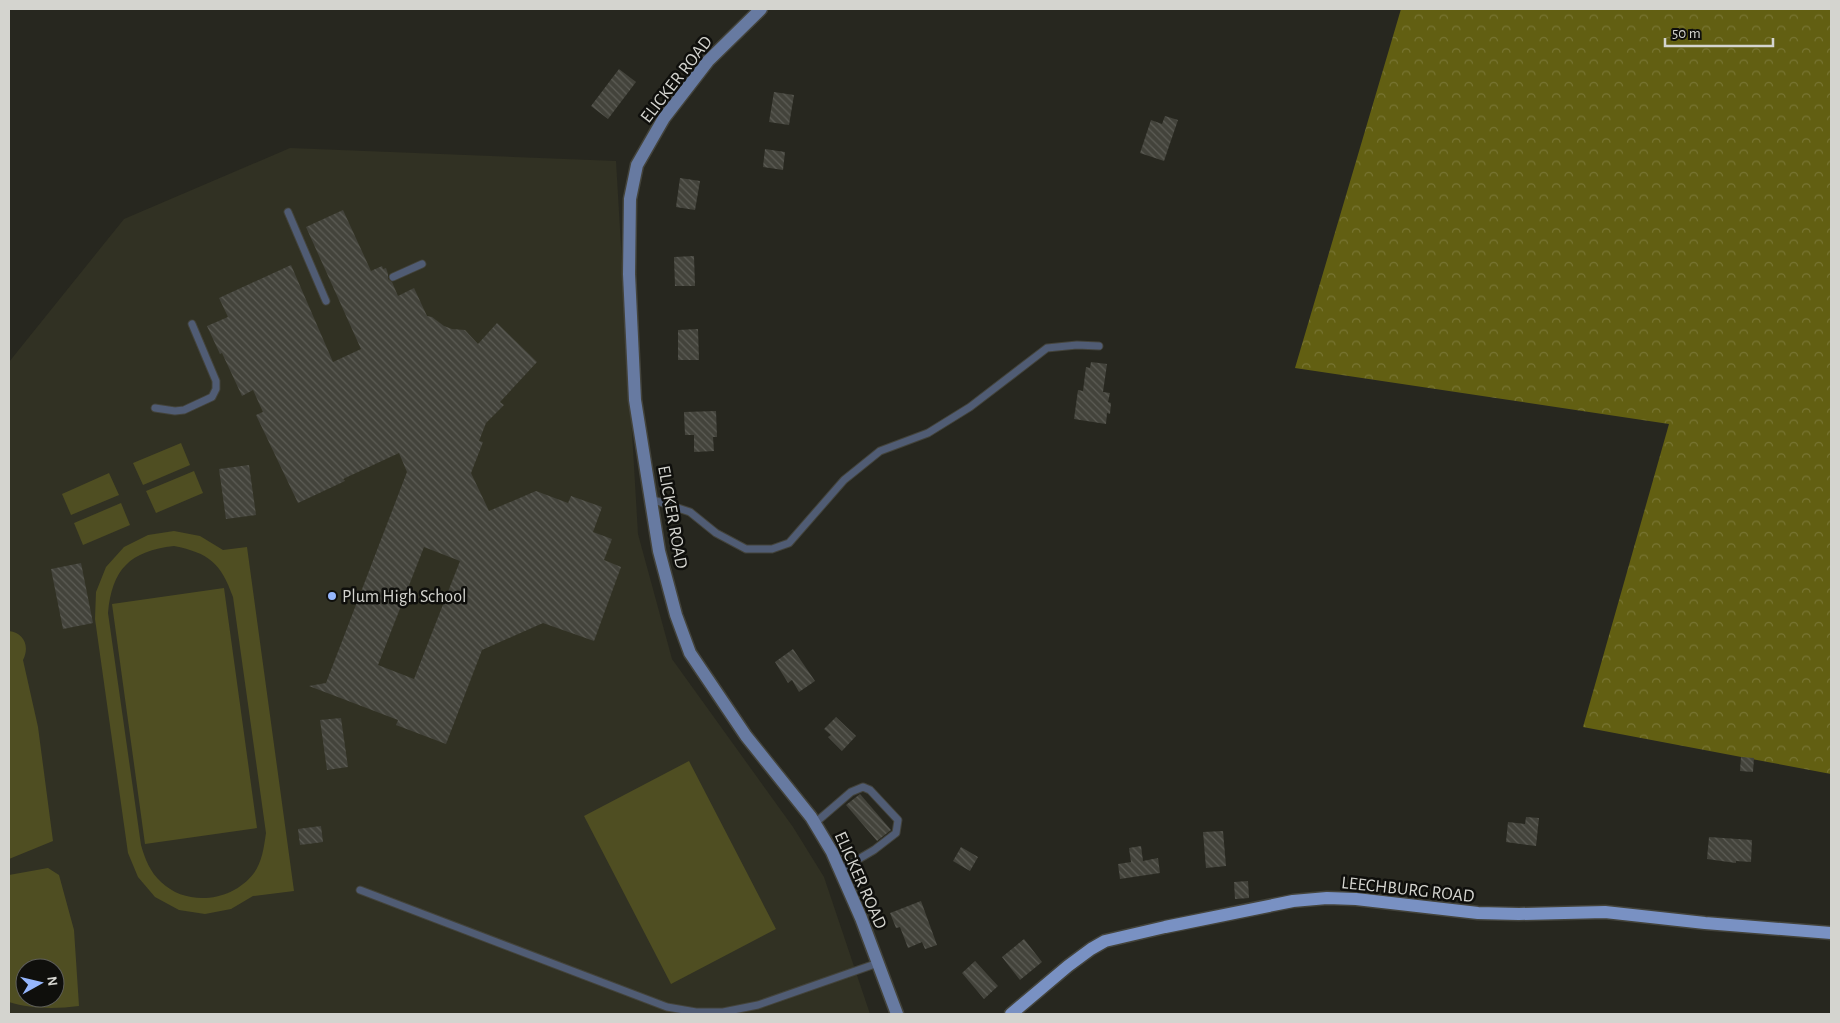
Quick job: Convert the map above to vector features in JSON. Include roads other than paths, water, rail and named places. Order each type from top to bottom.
[{"type":"main road","name":"LEECHBURG ROAD","points":[[1011,1014],[1068,966],[1105,941],[1293,901],[1327,898],[1356,899],[1478,913],[1605,912],[1705,923],[1831,933]]},
{"type":"street","name":"ELICKER ROAD","points":[[761,9],[708,61],[664,118],[637,165],[630,199],[630,274],[635,400],[659,551],[676,615],[690,653],[746,736],[815,823],[832,852],[861,918],[897,1014]]},
{"type":"lane","points":[[288,212],[326,301]]},
{"type":"lane","points":[[393,277],[422,264]]},
{"type":"lane","points":[[155,408],[175,411],[184,410],[212,396],[214,393],[216,381],[192,324]]},
{"type":"lane","points":[[651,499],[690,512],[716,533],[746,549],[772,549],[790,543],[844,480],[880,451],[928,434],[970,407],[1048,348],[1077,345],[1099,346]]},
{"type":"lane","points":[[815,823],[852,792],[864,787],[870,790],[898,820],[896,833],[874,850],[840,870]]},
{"type":"lane","points":[[360,890],[667,1007],[696,1012],[723,1012],[758,1004],[878,963]]},
{"type":"place","name":"Plum High School","points":[[332,596]]}]
